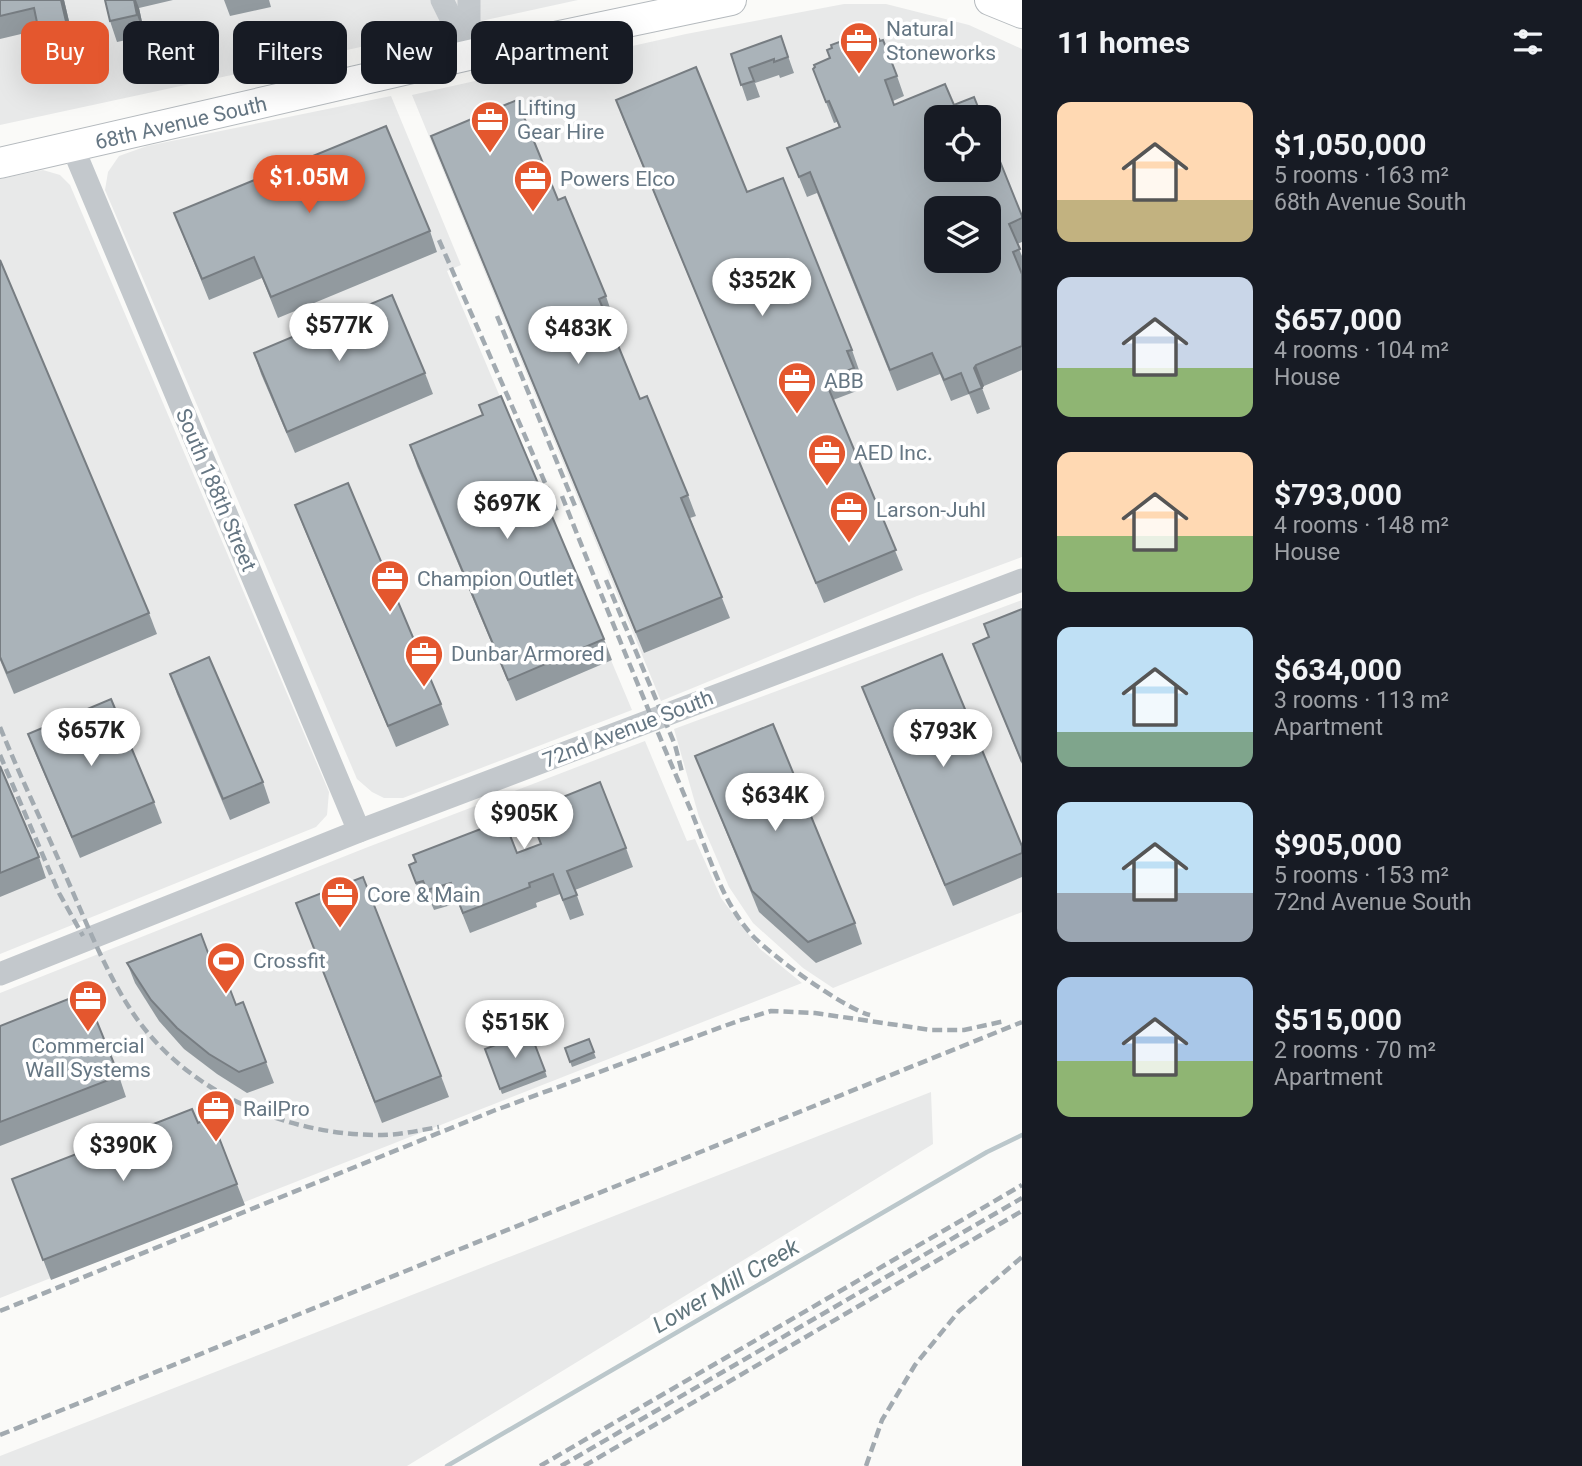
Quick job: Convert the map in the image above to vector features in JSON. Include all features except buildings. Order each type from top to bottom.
[{"type":"main road","name":"68th Avenue South","points":[[0,163],[469,55],[731,0]]},
{"type":"main road","points":[[990,0],[1022,13]]},
{"type":"street","points":[[442,0],[469,55]]},
{"type":"street","points":[[469,0],[469,55]]},
{"type":"street","name":"South 188th Street","points":[[73,148],[359,831]]},
{"type":"street","name":"72nd Avenue South","points":[[0,974],[359,831],[1022,580]]},
{"type":"shaded area","points":[[0,0],[578,0],[457,26],[457,21],[361,21],[361,47],[347,50],[347,21],[233,21],[233,75],[219,78],[219,21],[123,21],[123,84],[190,84],[0,125]]},
{"type":"shaded area","points":[[844,4],[886,4],[969,25],[1022,49],[1022,557],[917,596],[661,701],[412,95],[471,82],[471,84],[633,84],[633,46]]},
{"type":"shaded area","points":[[391,96],[461,265],[447,271],[632,710],[403,798],[384,798],[357,779],[105,190],[108,172],[119,156],[147,146]]},
{"type":"shaded area","points":[[43,170],[60,175],[70,185],[329,792],[327,815],[316,827],[0,954],[0,179]]},
{"type":"shaded area","points":[[1022,600],[1022,912],[833,988],[803,968],[753,923],[729,887],[699,817],[674,729]]},
{"type":"shaded area","points":[[645,741],[687,841],[695,839],[721,898],[760,949],[802,983],[0,1298],[0,993]]},
{"type":"shaded area","points":[[931,1092],[933,1144],[407,1466],[0,1466],[0,1456]]},
{"type":"waterway","name":"Lower Mill Creek","points":[[447,1466],[987,1152],[1022,1135]]},
{"type":"railway","points":[[439,240],[558,514]]},
{"type":"railway","points":[[497,316],[575,506]]},
{"type":"railway","points":[[562,496],[715,873],[731,906],[752,935],[775,955],[826,992],[870,1015]]},
{"type":"railway","points":[[606,580],[675,745],[682,772]]},
{"type":"railway","points":[[0,727],[106,966],[137,1019],[160,1046],[214,1089],[279,1119],[347,1133],[389,1135],[439,1127]]},
{"type":"railway","points":[[0,755],[59,893],[83,936]]},
{"type":"railway","points":[[0,1311],[493,1111],[771,1011],[815,1013],[931,1030],[964,1030],[1005,1021]]},
{"type":"railway","points":[[0,1435],[1022,1022]]},
{"type":"railway","points":[[540,1466],[1022,1185]]},
{"type":"railway","points":[[561,1466],[1022,1198]]},
{"type":"railway","points":[[584,1466],[1022,1211]]},
{"type":"railway","points":[[866,1466],[882,1420],[915,1365],[959,1311],[1022,1257]]},
{"type":"place","name":"Natural Stoneworks","points":[[859,75]]},
{"type":"place","name":"Lifting Gear Hire","points":[[490,154]]},
{"type":"place","name":"Powers Elco","points":[[533,213]]},
{"type":"place","name":"ABB","points":[[797,415]]},
{"type":"place","name":"AED Inc.","points":[[827,487]]},
{"type":"place","name":"Larson-Juhl","points":[[849,544]]},
{"type":"place","name":"Champion Outlet","points":[[390,613]]},
{"type":"place","name":"Dunbar Armored","points":[[424,688]]},
{"type":"place","name":"Core & Main","points":[[340,929]]},
{"type":"place","name":"Crossfit","points":[[226,995]]},
{"type":"place","name":"Commercial Wall Systems","points":[[88,1033]]},
{"type":"place","name":"RailPro","points":[[216,1143]]}]
